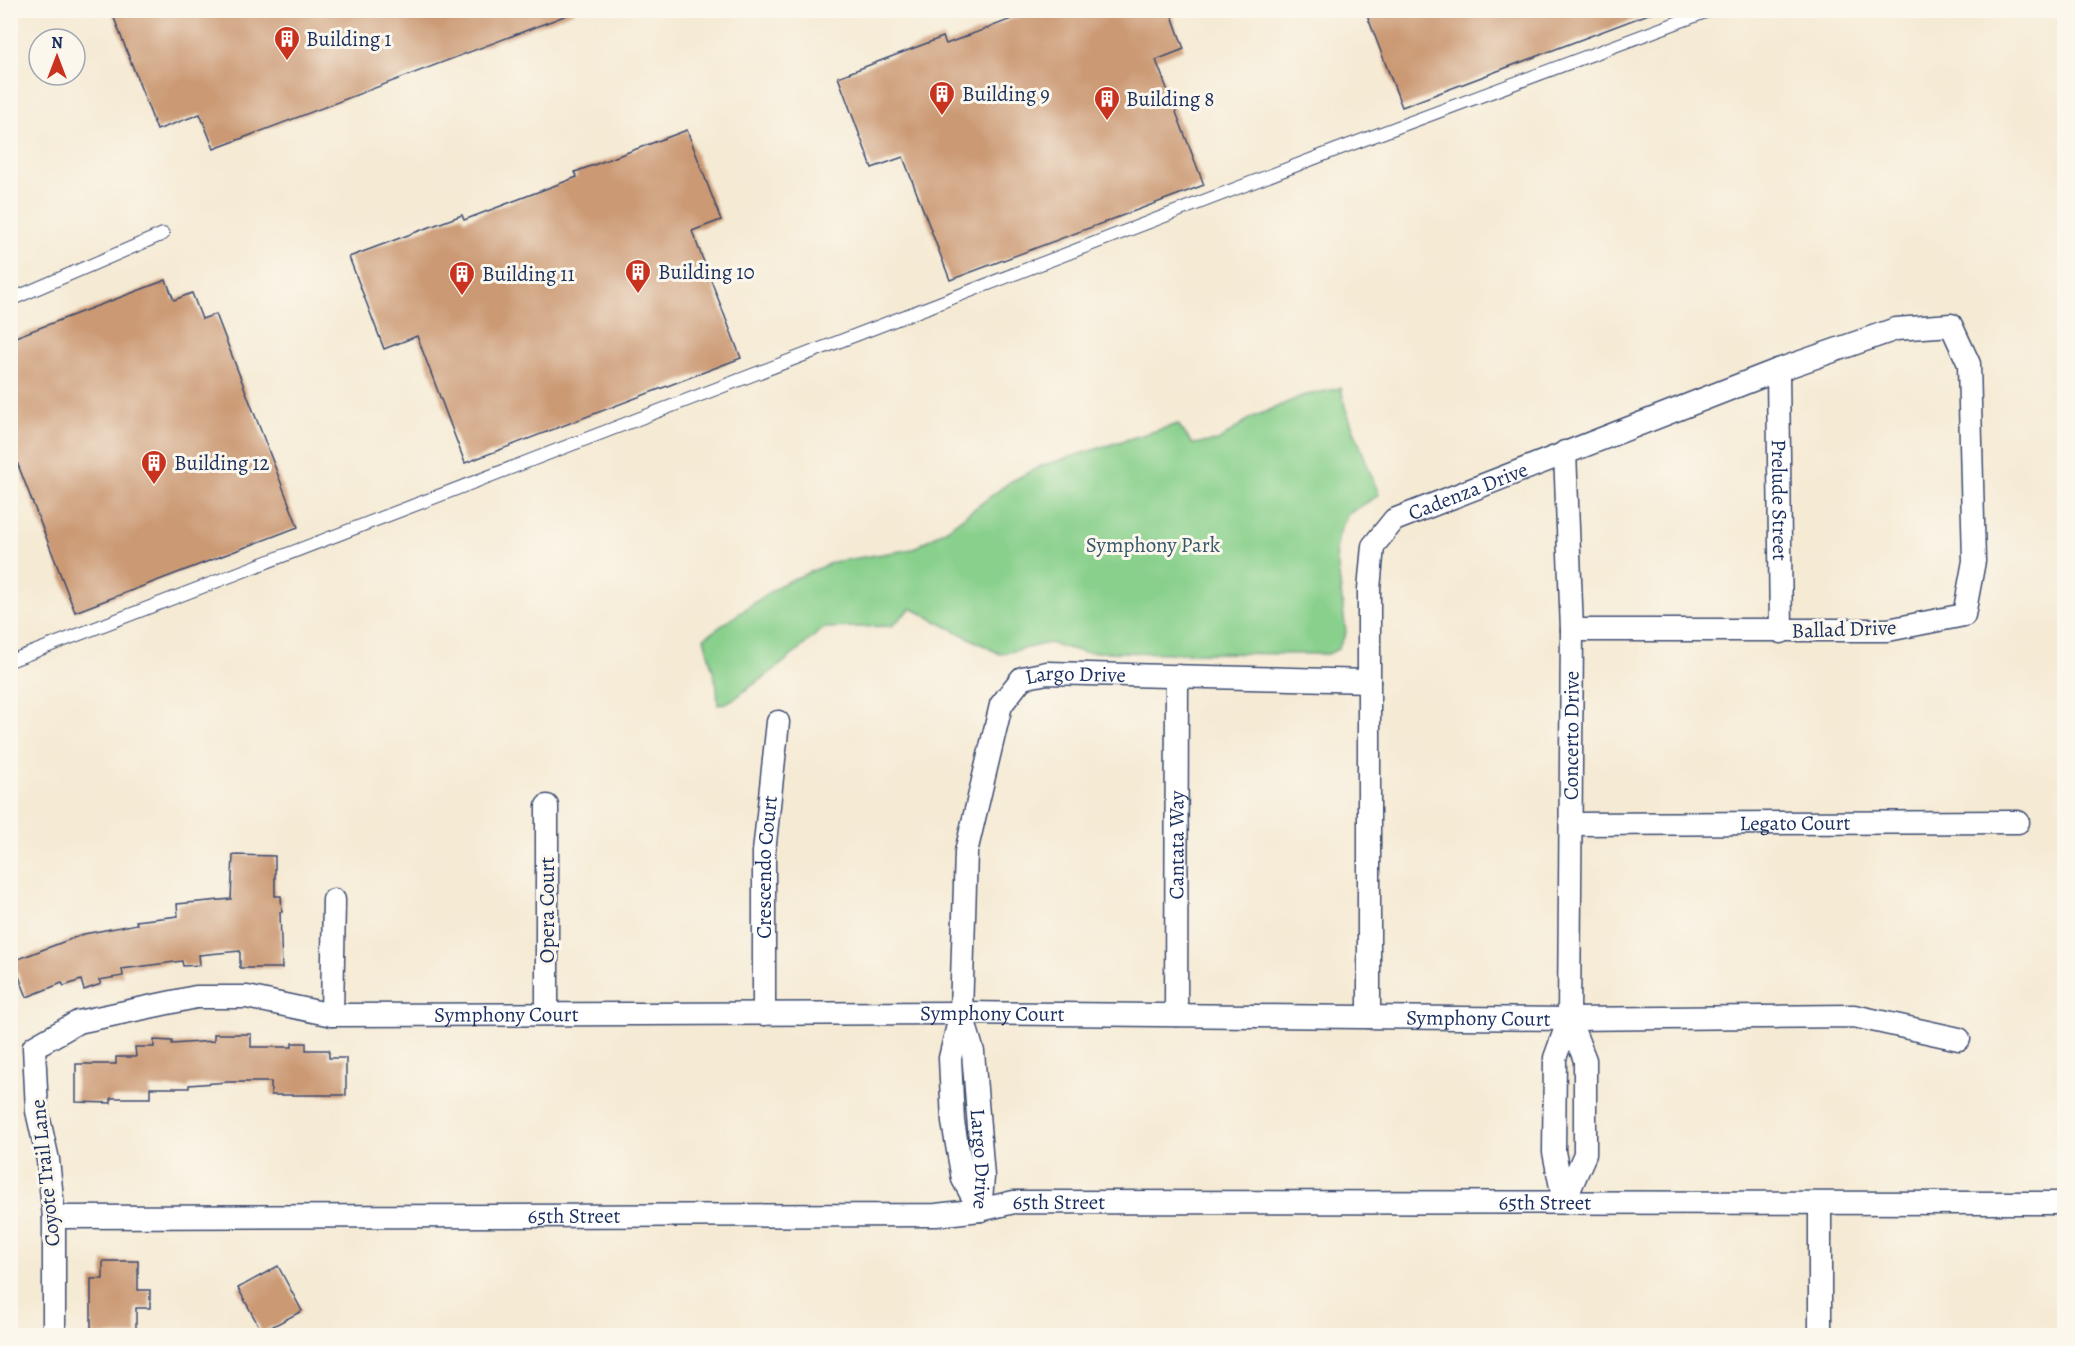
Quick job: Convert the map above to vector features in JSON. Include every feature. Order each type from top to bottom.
[{"type":"street","name":"Cadenza Drive","points":[[1369,1017],[1369,589],[1373,546],[1394,520],[1778,370],[1896,329],[1951,325]]},
{"type":"street","name":"Ballad Drive","points":[[1572,630],[1781,632],[1888,630],[1964,615],[1974,561],[1969,364],[1951,325]]},
{"type":"street","name":"Prelude Street","points":[[1778,370],[1781,632]]},
{"type":"street","name":"Concerto Drive","points":[[1564,1202],[1554,1152],[1555,1058],[1569,1019],[1572,630],[1565,452]]},
{"type":"street","name":"Largo Drive","points":[[980,1210],[982,1177],[973,1052],[961,1013],[966,852],[1001,705],[1022,678],[1047,673],[1369,681]]},
{"type":"street","name":"Cantata Way","points":[[1176,1015],[1177,676]]},
{"type":"street","name":"Crescendo Court","points":[[764,1014],[764,852],[778,722]]},
{"type":"street","name":"Opera Court","points":[[547,806],[547,1014]]},
{"type":"street","name":"Legato Court","points":[[1570,824],[2018,822]]},
{"type":"street","points":[[332,1015],[334,900]]},
{"type":"street","name":"Symphony Court","points":[[34,1047],[78,1022],[196,998],[247,998],[332,1015],[961,1013],[1569,1019],[1854,1016],[1959,1039]]},
{"type":"street","name":"Concerto Drive","points":[[1564,1202],[1585,1154],[1585,1060],[1569,1019]]},
{"type":"street","name":"Coyote Trail Lane","points":[[34,1047],[37,1111],[48,1160],[54,1217],[54,1335]]},
{"type":"street","name":"65th Street","points":[[54,1217],[936,1215],[980,1210],[1014,1202],[2064,1203]]},
{"type":"street","points":[[1820,1204],[1820,1335]]},
{"type":"lane","points":[[10,661],[1336,150],[1711,10]]},
{"type":"lane","points":[[10,300],[163,234]]},
{"type":"green space","name":"Symphony Park","points":[[1341,388],[1345,407],[1379,495],[1348,514],[1340,531],[1336,551],[1346,633],[1338,649],[1328,654],[1082,652],[1049,643],[1000,654],[911,608],[892,626],[823,628],[773,671],[734,699],[718,705],[717,686],[704,638],[780,585],[833,562],[913,549],[947,529],[1010,482],[1041,466],[1178,424],[1192,444],[1218,441],[1249,419],[1302,396]]},
{"type":"building","name":"Building 1","points":[[111,10],[575,10],[575,12],[214,149],[200,114],[157,130]]},
{"type":"building","points":[[1035,10],[1170,10],[1184,49],[1156,60],[1204,185],[950,280],[903,157],[872,168],[838,77],[943,37],[946,44]]},
{"type":"building","points":[[1365,10],[1654,10],[1654,12],[1402,107]]},
{"type":"building","points":[[687,130],[721,220],[692,231],[741,358],[465,463],[417,336],[384,349],[349,257],[462,215],[464,220],[577,177],[575,172]]},
{"type":"building","name":"Building 12","points":[[166,280],[174,300],[192,293],[202,319],[216,314],[298,527],[75,612],[10,444],[10,339]]},
{"type":"building","points":[[233,855],[275,856],[275,896],[281,896],[282,912],[280,912],[282,968],[240,968],[240,951],[199,955],[200,965],[183,966],[182,961],[122,969],[123,976],[99,980],[101,984],[84,990],[81,980],[64,986],[62,983],[27,997],[13,961],[84,934],[137,924],[136,921],[178,916],[177,904],[231,899]]},
{"type":"building","points":[[214,1034],[251,1034],[251,1047],[292,1047],[292,1043],[306,1043],[306,1050],[329,1050],[329,1058],[346,1058],[346,1095],[271,1095],[271,1082],[228,1082],[189,1085],[189,1088],[150,1088],[150,1098],[111,1098],[111,1103],[76,1102],[76,1064],[116,1064],[116,1057],[136,1057],[135,1047],[154,1047],[154,1040],[172,1041],[172,1044],[214,1041]]},
{"type":"building","points":[[103,1261],[138,1261],[138,1290],[150,1290],[150,1308],[136,1308],[136,1335],[91,1335],[91,1279],[103,1279]]},
{"type":"building","points":[[278,1266],[302,1311],[262,1332],[238,1288]]},
{"type":"place","name":"Building 1","points":[[287,62]]},
{"type":"place","name":"Building 9","points":[[942,117]]},
{"type":"place","name":"Building 8","points":[[1107,122]]},
{"type":"place","name":"Building 10","points":[[638,295]]},
{"type":"place","name":"Building 11","points":[[462,297]]},
{"type":"place","name":"Building 12","points":[[154,486]]}]
